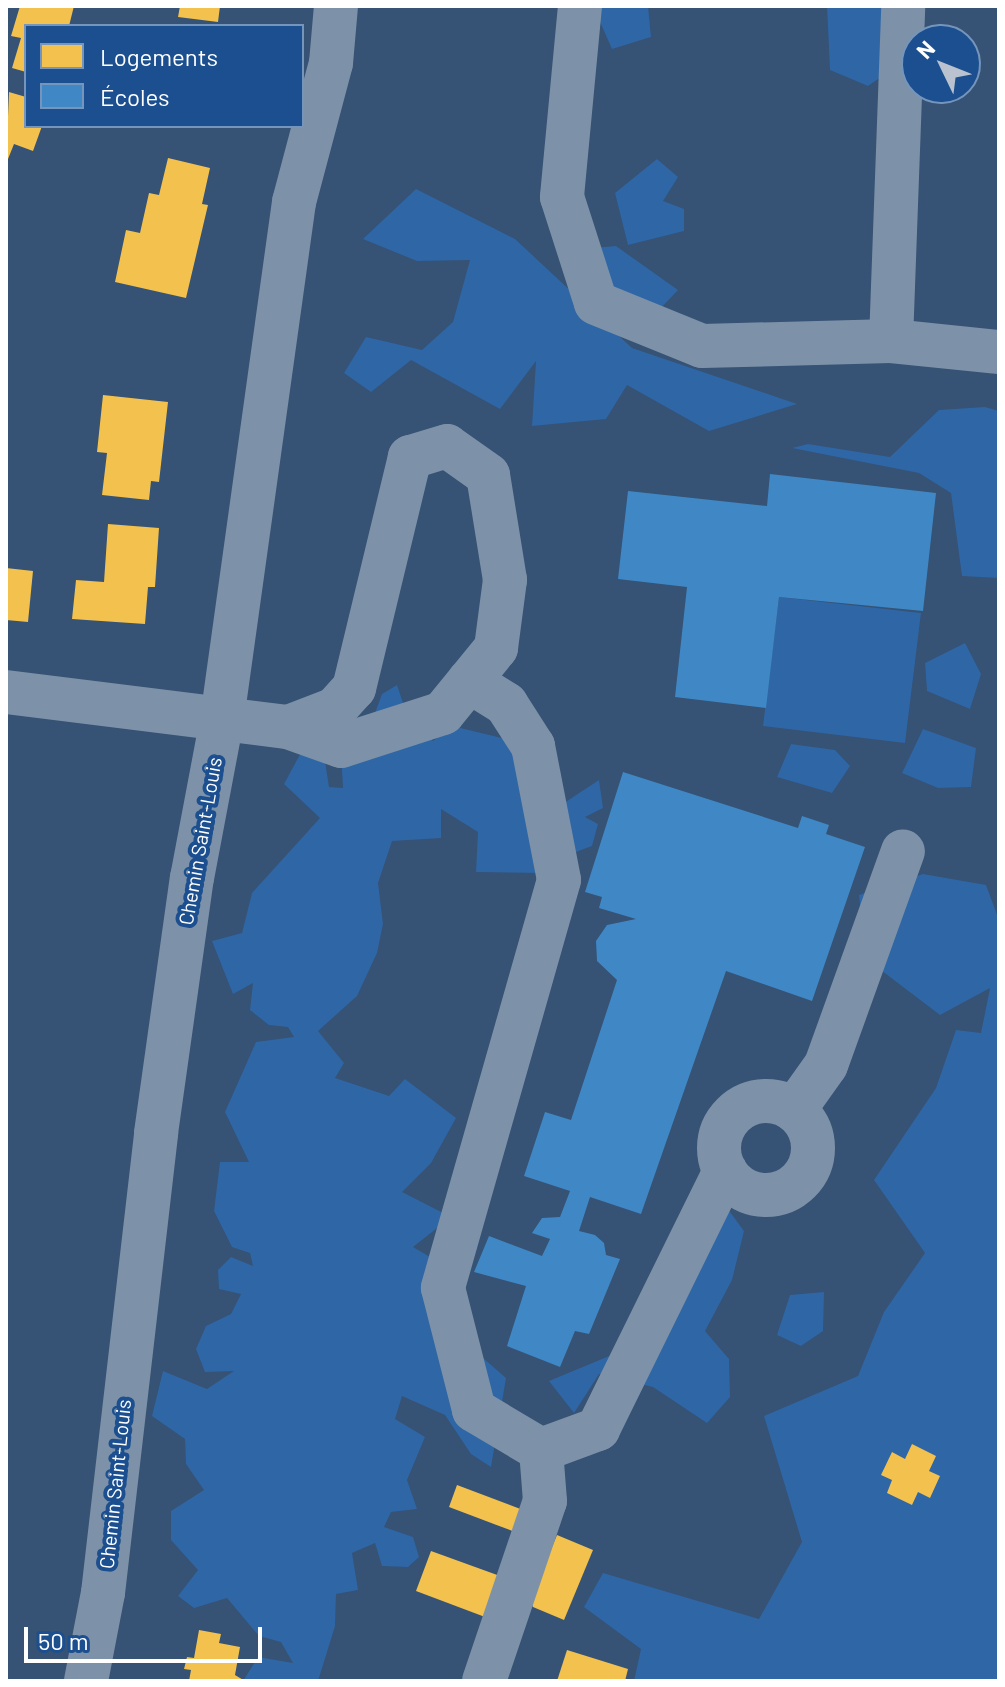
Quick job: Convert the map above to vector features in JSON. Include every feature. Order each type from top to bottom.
[{"type":"street","name":"Chemin Saint-Louis","points":[[86,1681],[103,1593],[156,1133],[192,878],[222,719],[294,202],[331,63],[336,6]]},
{"type":"street","points":[[580,6],[562,197],[596,303],[702,346],[891,341],[999,352]]},
{"type":"street","points":[[891,341],[903,6]]},
{"type":"street","points":[[6,692],[288,727],[341,746],[443,713],[496,648],[505,580],[488,475],[447,446],[410,457],[354,688],[335,709],[288,727]]},
{"type":"street","points":[[469,681],[506,704],[533,746],[559,880],[443,1288],[474,1410],[541,1450]]},
{"type":"street","points":[[794,1110],[826,1065],[903,851]]},
{"type":"street","points":[[764,1101],[794,1110],[811,1134],[810,1164],[803,1177],[778,1193],[763,1195],[735,1183],[725,1171],[719,1140],[735,1113],[764,1101]]},
{"type":"street","points":[[541,1450],[598,1429],[725,1171]]},
{"type":"street","points":[[484,1681],[545,1501],[541,1450]]},
{"type":"shaded area","points":[[593,6],[648,6],[651,37],[612,49]]},
{"type":"shaded area","points":[[827,6],[897,6],[903,24],[901,63],[868,86],[830,70]]},
{"type":"shaded area","points":[[657,159],[678,177],[663,201],[684,209],[684,231],[628,245],[615,193]]},
{"type":"shaded area","points":[[416,189],[515,239],[632,348],[797,404],[709,431],[627,385],[606,419],[532,426],[536,361],[500,409],[411,360],[371,392],[344,373],[366,337],[422,350],[453,322],[470,260],[417,261],[363,239]]},
{"type":"shaded area","points":[[616,246],[678,290],[659,310],[607,294],[593,248]]},
{"type":"shaded area","points":[[985,407],[999,411],[999,578],[962,576],[951,493],[919,473],[792,448],[808,444],[890,457],[939,410]]},
{"type":"shaded area","points":[[779,597],[921,613],[905,743],[763,726]]},
{"type":"shaded area","points":[[965,643],[981,674],[970,709],[927,691],[925,663]]},
{"type":"shaded area","points":[[397,685],[407,715],[433,741],[452,726],[526,744],[541,873],[476,872],[478,832],[441,809],[441,838],[392,841],[378,883],[383,924],[377,953],[357,996],[318,1031],[344,1063],[335,1078],[389,1096],[405,1079],[456,1118],[431,1163],[402,1192],[451,1217],[413,1247],[430,1257],[475,1351],[506,1378],[491,1467],[471,1454],[445,1415],[402,1396],[395,1419],[425,1437],[407,1480],[417,1509],[391,1512],[384,1527],[413,1537],[419,1557],[408,1567],[382,1566],[375,1543],[352,1553],[358,1590],[336,1594],[335,1626],[318,1681],[243,1681],[258,1657],[293,1663],[281,1642],[259,1636],[227,1598],[194,1608],[178,1596],[198,1570],[171,1540],[171,1511],[204,1490],[186,1464],[185,1439],[152,1416],[163,1371],[207,1389],[234,1371],[205,1372],[196,1349],[206,1326],[231,1314],[241,1294],[219,1289],[218,1270],[231,1257],[253,1266],[250,1253],[232,1247],[214,1211],[220,1162],[249,1162],[225,1112],[256,1042],[294,1037],[288,1027],[269,1025],[250,1010],[253,983],[233,994],[212,941],[242,933],[252,893],[320,818],[284,784],[304,747],[322,742],[329,787],[343,788],[340,735],[368,732],[382,694]]},
{"type":"shaded area","points":[[923,729],[976,748],[971,787],[938,788],[902,773]]},
{"type":"shaded area","points":[[791,744],[835,750],[850,766],[832,793],[777,777]]},
{"type":"shaded area","points":[[599,780],[603,808],[585,817],[598,824],[592,846],[573,853],[558,807]]},
{"type":"shaded area","points":[[923,874],[986,885],[999,920],[999,1681],[634,1681],[641,1649],[584,1607],[603,1573],[759,1619],[802,1542],[764,1416],[858,1376],[884,1312],[925,1253],[874,1180],[936,1088],[956,1030],[981,1033],[990,988],[940,1015],[865,958],[859,895]]},
{"type":"shaded area","points":[[719,1197],[744,1231],[732,1280],[705,1331],[729,1359],[730,1397],[707,1423],[653,1387],[599,1374],[574,1413],[549,1381],[614,1354]]},
{"type":"shaded area","points":[[824,1292],[823,1331],[801,1346],[777,1335],[790,1295]]},
{"type":"building: Logements","points":[[20,6],[74,6],[70,24],[24,24],[24,71],[12,68],[21,38],[11,36]]},
{"type":"building: Logements","points":[[180,6],[220,6],[218,22],[178,17]]},
{"type":"building: Logements","points":[[9,92],[24,96],[24,128],[41,128],[33,151],[14,144],[6,164]]},
{"type":"building: Logements","points":[[168,158],[210,168],[202,204],[208,205],[186,298],[115,282],[126,230],[140,233],[149,193],[159,195]]},
{"type":"building: Logements","points":[[103,395],[168,402],[159,482],[151,481],[149,500],[102,495],[107,453],[97,452]]},
{"type":"building: Logements","points":[[108,524],[159,528],[155,587],[148,587],[145,624],[72,619],[76,580],[104,582]]},
{"type":"building: Logements","points":[[6,568],[33,571],[28,622],[6,620]]},
{"type":"building: Logements","points":[[912,1444],[936,1456],[929,1471],[940,1476],[930,1498],[918,1492],[912,1505],[887,1493],[892,1480],[881,1475],[892,1452],[905,1459]]},
{"type":"building: Logements","points":[[457,1485],[523,1510],[515,1532],[449,1507]]},
{"type":"building: Logements","points":[[557,1535],[593,1550],[564,1620],[533,1607],[530,1600]]},
{"type":"building: Logements","points":[[431,1551],[500,1576],[485,1617],[416,1591]]},
{"type":"building: Logements","points":[[199,1630],[221,1634],[219,1643],[240,1647],[235,1675],[245,1681],[189,1681],[191,1670],[184,1669],[187,1657],[194,1658]]},
{"type":"building: Logements","points":[[567,1650],[628,1669],[625,1681],[557,1681]]},
{"type":"building: Écoles","points":[[770,474],[936,493],[923,611],[779,597],[766,708],[675,697],[687,587],[618,579],[628,491],[767,506]]},
{"type":"building: Écoles","points":[[623,772],[798,828],[802,816],[829,825],[826,834],[865,847],[812,1001],[726,971],[641,1214],[590,1197],[579,1231],[595,1235],[604,1243],[606,1255],[620,1259],[589,1334],[575,1331],[560,1367],[507,1346],[526,1286],[474,1272],[489,1236],[542,1256],[550,1239],[532,1233],[542,1218],[560,1217],[570,1191],[524,1176],[545,1112],[571,1120],[617,980],[597,961],[596,941],[607,925],[636,919],[599,908],[602,897],[585,892]]}]
